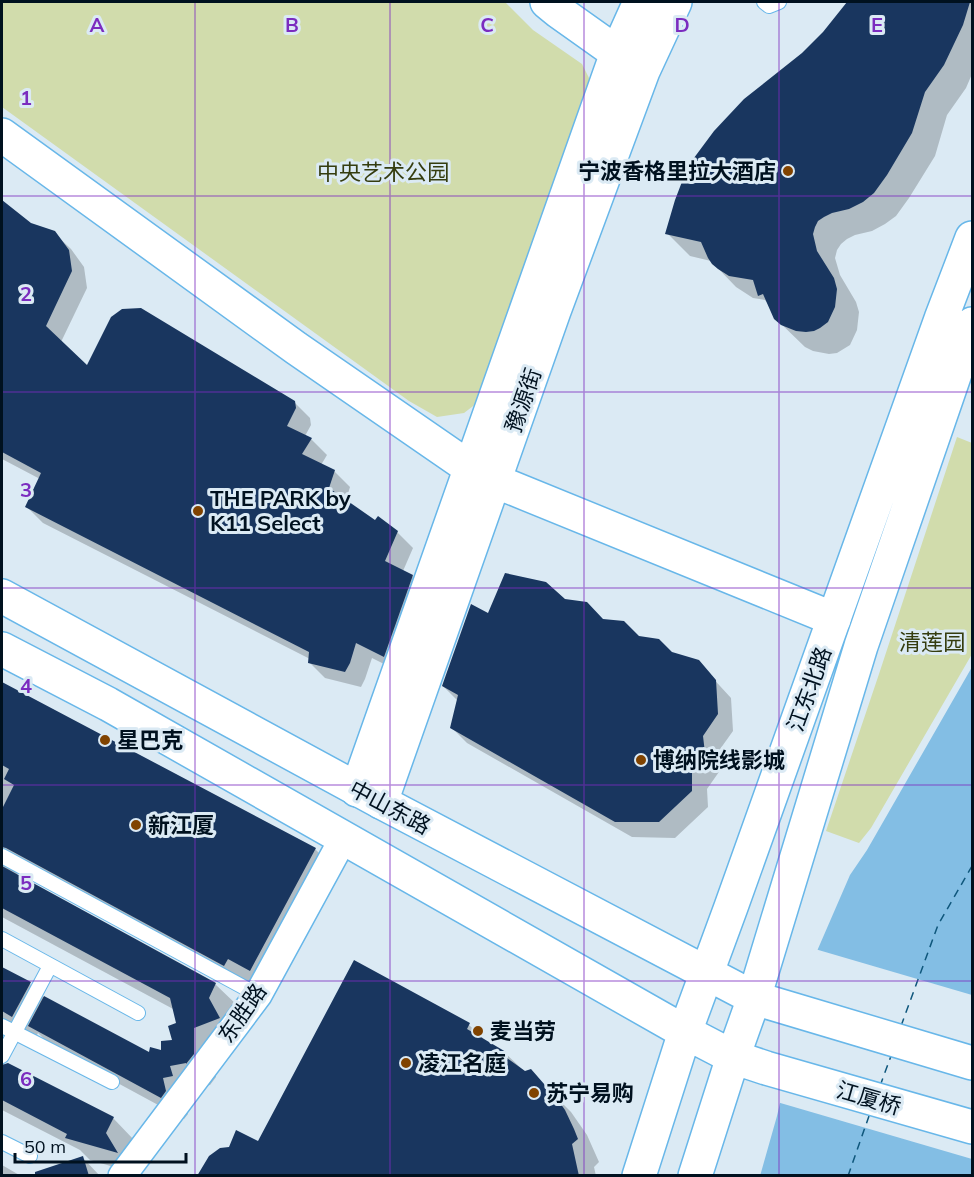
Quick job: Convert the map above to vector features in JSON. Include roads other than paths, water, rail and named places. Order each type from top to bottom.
[{"type":"main road","points":[[547,2],[630,62]]},
{"type":"main road","name":"豫源街","points":[[369,796],[483,474],[554,311],[630,62],[640,2]]},
{"type":"main road","name":"豫源街","points":[[630,62],[675,2]]},
{"type":"main road","points":[[2,135],[296,348],[483,474],[834,619]]},
{"type":"main road","name":"江东北路","points":[[639,1176],[685,1032],[972,238]]},
{"type":"main road","name":"江东北路","points":[[695,1176],[733,1057],[768,1003],[861,646],[972,324]]},
{"type":"main road","name":"中山东路","points":[[2,596],[369,796],[707,975],[768,1003]]},
{"type":"main road","points":[[2,649],[108,704],[343,839],[733,1057]]},
{"type":"main road","points":[[768,1003],[972,1063]]},
{"type":"main road","name":"江厦桥","points":[[733,1057],[972,1127]]},
{"type":"street","name":"东胜路","points":[[122,1176],[258,995],[343,839]]},
{"type":"lane","points":[[764,2],[769,6],[779,2]]},
{"type":"lane","points":[[2,856],[258,995]]},
{"type":"lane","points":[[2,939],[138,1012]]},
{"type":"lane","points":[[2,1056],[8,1030],[50,966]]},
{"type":"lane","points":[[8,1030],[112,1082]]},
{"type":"lane","points":[[2,1142],[30,1156]]},
{"type":"water","points":[[972,667],[972,1175],[760,1176],[777,1116],[814,958],[850,875],[867,850]]},
{"type":"place","name":"宁波香格里拉大酒店","points":[[788,171]]},
{"type":"place","name":"THE PARK by K11 Select","points":[[198,511]]},
{"type":"place","name":"星巴克","points":[[105,740]]},
{"type":"place","name":"博纳院线影城","points":[[641,760]]},
{"type":"place","name":"新江厦","points":[[136,825]]},
{"type":"place","name":"麦当劳","points":[[478,1031]]},
{"type":"place","name":"凌江名庭","points":[[406,1063]]},
{"type":"place","name":"苏宁易购","points":[[534,1093]]},
{"type":"park label","name":"中央艺术公园","points":[[383,172]]},
{"type":"park label","name":"清莲园","points":[[932,642]]}]
